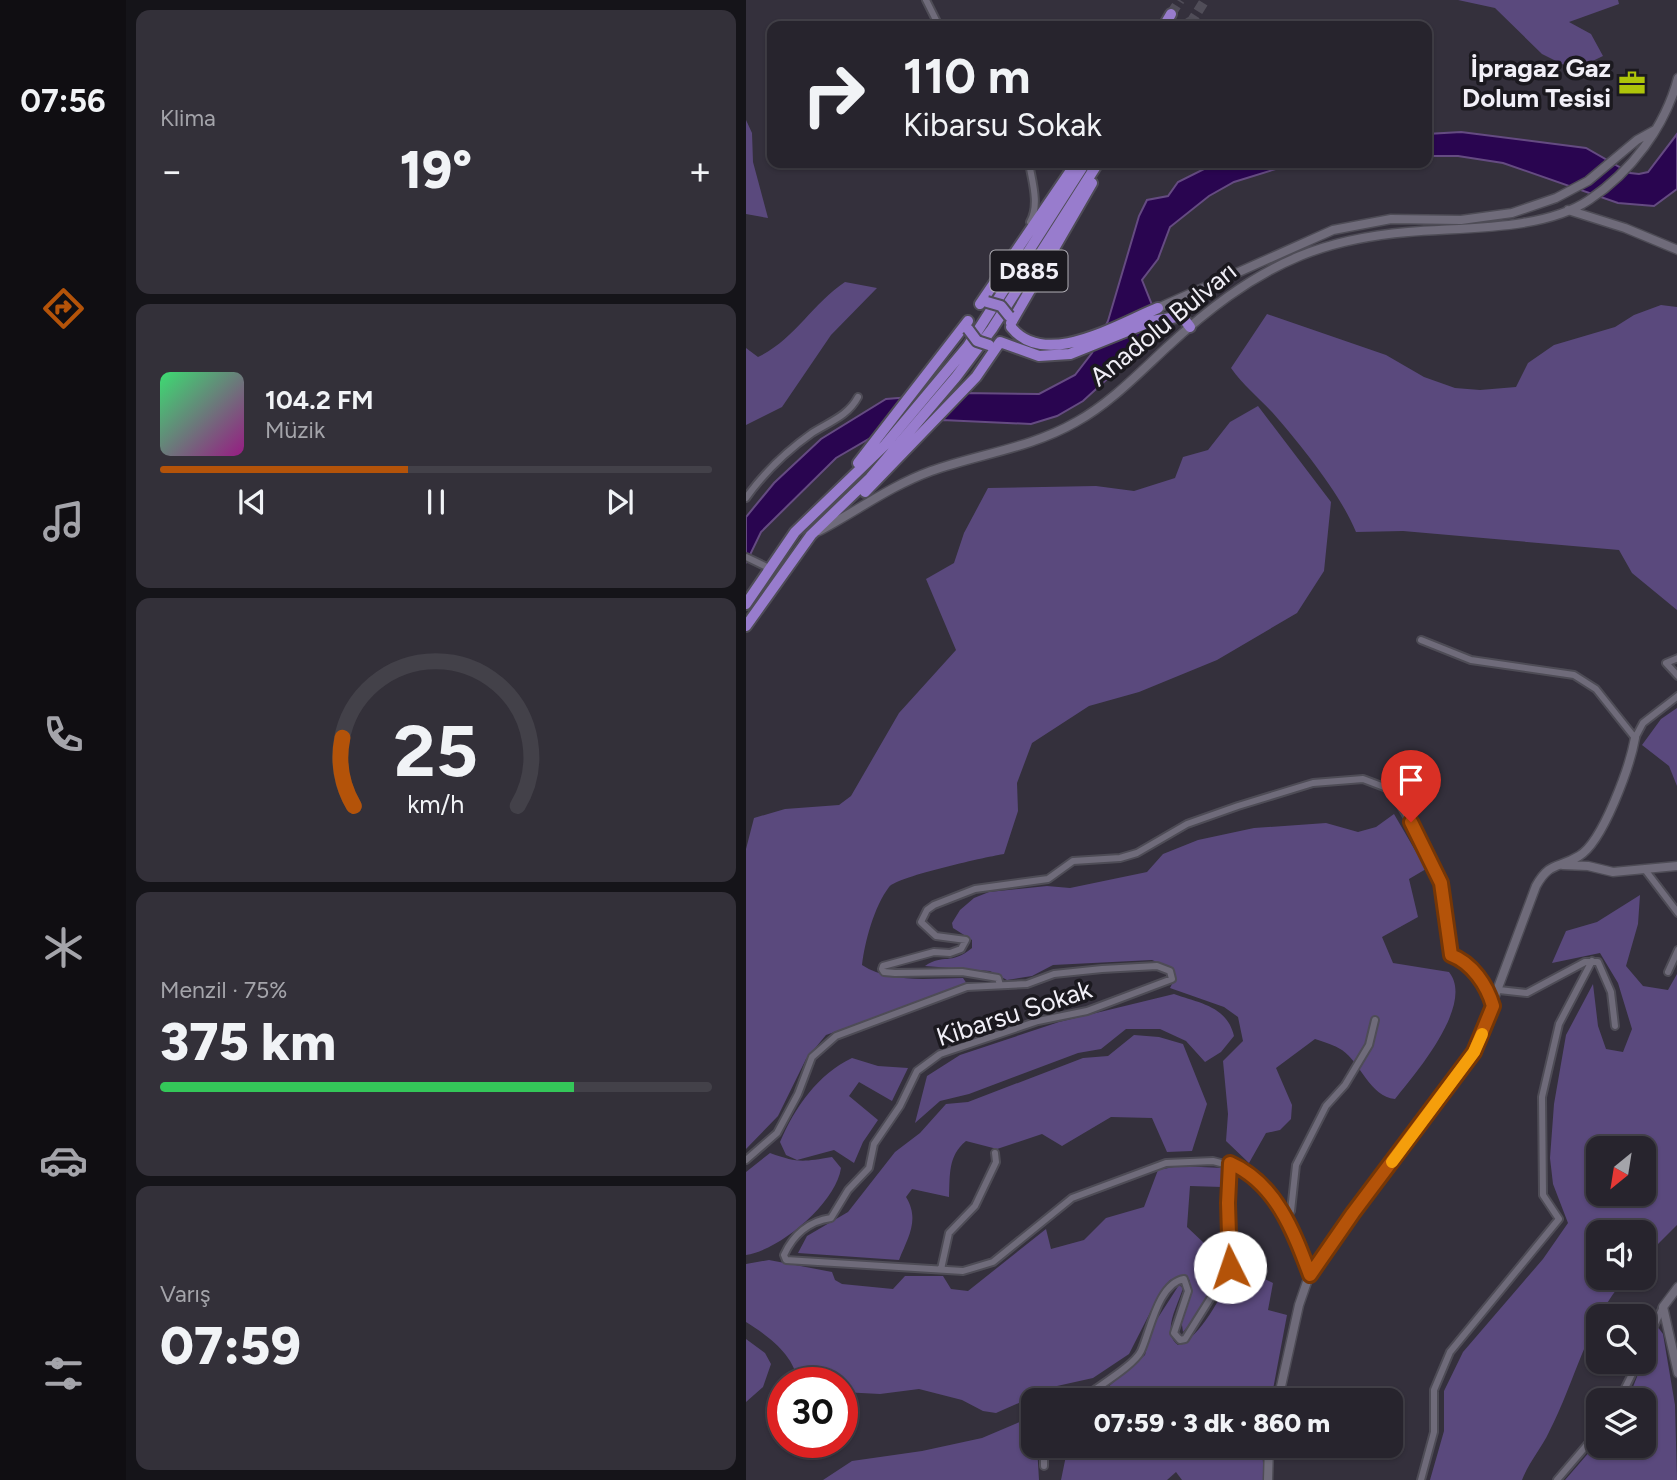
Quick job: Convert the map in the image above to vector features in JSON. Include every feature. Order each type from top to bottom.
[{"type":"highway","points":[[1167,21],[1171,14]]},
{"type":"highway","points":[[1072,168],[1013,251],[984,303],[969,314],[968,325],[976,341],[995,343],[1039,356],[1070,354],[1152,321],[1163,310]]},
{"type":"highway","name":"Anadolu Bulvarı","points":[[746,604],[795,532],[951,376],[1082,168]]},
{"type":"highway","name":"Anadolu Bulvarı","points":[[746,626],[811,535],[870,478],[902,442],[951,376],[992,329],[1095,168]]},
{"type":"highway","points":[[811,535],[876,483],[976,377],[1101,168]]},
{"type":"highway","points":[[984,303],[1001,306],[1024,338],[1044,346],[1069,344],[1163,310],[1185,319],[1190,327]]},
{"type":"highway","points":[[880,445],[968,325]]},
{"type":"street","points":[[926,0],[936,21]]},
{"type":"street","name":"Anadolu Bulvarı","points":[[811,535],[882,493],[930,471],[1047,437],[1078,421],[1129,383],[1190,327],[1259,275],[1326,247],[1405,232],[1534,220],[1568,211],[1589,200],[1635,160],[1656,130],[1678,78]]},
{"type":"street","name":"Anadolu Bulvarı","points":[[1163,310],[1333,230],[1391,219],[1461,220],[1512,213],[1572,191],[1656,130]]},
{"type":"street","points":[[1013,251],[1034,215],[1029,168]]},
{"type":"street","points":[[1568,211],[1625,228],[1678,250]]},
{"type":"street","points":[[746,498],[763,477],[811,434],[851,409],[858,397]]},
{"type":"street","points":[[746,557],[771,569]]},
{"type":"street","points":[[1421,640],[1472,660],[1574,675],[1596,689],[1635,738]]},
{"type":"street","points":[[1678,658],[1666,663],[1678,676]]},
{"type":"street","points":[[1281,1388],[1299,1304],[1310,1275],[1474,1052],[1499,990],[1531,895],[1543,872],[1579,856],[1594,845],[1632,757],[1635,738],[1643,723],[1678,696]]},
{"type":"street","points":[[746,1160],[777,1133],[798,1094],[812,1057],[825,1043],[876,1020],[922,1006],[967,987],[1000,985],[997,978],[962,972],[895,974],[882,969],[934,951],[950,953],[961,949],[966,940],[936,936],[921,922],[927,910],[954,896],[989,885],[1048,879],[1073,861],[1082,858],[1102,860],[1137,853],[1187,824],[1313,783],[1363,779],[1392,790],[1441,883],[1451,955],[1468,964],[1482,981],[1493,1006]]},
{"type":"street","points":[[1554,866],[1588,866],[1613,872],[1678,866]]},
{"type":"street","points":[[1646,871],[1678,913]]},
{"type":"street","points":[[1668,972],[1678,950]]},
{"type":"street","points":[[1421,1480],[1434,1432],[1434,1390],[1450,1352],[1559,1219],[1543,1195],[1542,1097],[1559,1024],[1592,961]]},
{"type":"street","points":[[1499,990],[1527,993],[1585,962],[1598,962],[1611,992],[1615,1026]]},
{"type":"street","name":"Kibarsu Sokak","points":[[1000,985],[1027,984],[1054,974],[1102,969],[1157,967],[1172,974],[1166,983],[1144,988],[1087,1011],[1038,1021],[940,1054],[917,1071],[894,1115],[874,1144],[869,1168],[862,1179],[848,1190],[831,1218],[807,1225],[794,1238],[783,1255],[790,1262],[964,1271],[993,1262],[1072,1198],[1166,1163],[1230,1163]]},
{"type":"street","points":[[1287,1216],[1291,1211],[1296,1165],[1326,1106],[1354,1072],[1370,1045],[1375,1020]]},
{"type":"street","points":[[941,1269],[949,1233],[975,1206],[996,1162],[995,1153]]},
{"type":"street","points":[[1096,1388],[1140,1353],[1148,1324],[1171,1284],[1184,1279],[1188,1291],[1174,1333],[1179,1340],[1185,1339],[1205,1311],[1230,1267],[1230,1163],[1244,1169],[1287,1216],[1310,1275]]},
{"type":"street","points":[[1656,1322],[1678,1287]]},
{"type":"street","points":[[1663,1307],[1678,1373]]},
{"type":"street","points":[[1557,1480],[1586,1446]]},
{"type":"street","points":[[1044,1458],[1044,1466]]},
{"type":"street","points":[[1268,1480],[1269,1458]]},
{"type":"shaded area","points":[[1458,0],[1618,0],[1619,4],[1569,22],[1591,34],[1603,56],[1574,70],[1542,54],[1495,8]]},
{"type":"shaded area","points":[[746,120],[752,133],[753,162],[768,218],[746,214]]},
{"type":"shaded area","points":[[1461,132],[1586,148],[1630,173],[1639,174],[1648,172],[1677,134],[1677,189],[1654,206],[1618,203],[1503,163],[1458,156],[1432,156],[1432,134]]},
{"type":"shaded area","points":[[1206,168],[1279,168],[1234,182],[1209,196],[1170,227],[1158,259],[1142,280],[1152,305],[1151,329],[1129,359],[1083,401],[1057,416],[1031,424],[942,420],[886,429],[836,458],[761,532],[746,563],[746,517],[774,483],[821,439],[886,399],[962,393],[1039,394],[1075,375],[1092,353],[1108,321],[1139,216],[1147,200],[1168,196],[1178,182]]},
{"type":"shaded area","points":[[845,282],[877,288],[831,335],[782,407],[746,425],[746,348],[758,357],[771,350]]},
{"type":"shaded area","points":[[1661,305],[1677,307],[1677,610],[1632,573],[1619,550],[1403,531],[1356,532],[1330,485],[1307,454],[1231,368],[1267,314],[1386,355],[1424,377],[1455,388],[1480,390],[1516,387],[1528,363],[1554,345],[1615,327],[1634,315]]},
{"type":"shaded area","points":[[1258,406],[1331,502],[1324,571],[1297,613],[1217,660],[1139,692],[1089,706],[1032,743],[1017,783],[1018,811],[1004,854],[909,877],[889,887],[868,935],[862,965],[873,971],[911,979],[963,978],[967,984],[826,1035],[806,1059],[778,1116],[746,1149],[746,849],[754,818],[785,809],[839,805],[851,796],[899,713],[956,650],[926,579],[954,563],[964,533],[988,488],[1096,486],[1134,491],[1175,478],[1183,457],[1208,450],[1230,422]]},
{"type":"shaded area","points":[[1677,708],[1677,786],[1669,766],[1642,745],[1661,719]]},
{"type":"shaded area","points":[[1394,814],[1426,869],[1409,879],[1418,917],[1382,937],[1393,963],[1449,972],[1455,986],[1449,1019],[1428,1056],[1395,1099],[1386,1097],[1372,1086],[1342,1050],[1315,1039],[1276,1068],[1292,1105],[1291,1119],[1280,1130],[1266,1133],[1249,1163],[1226,1141],[1228,1114],[1223,1061],[1243,1041],[1238,1017],[1224,1007],[1170,988],[1176,976],[1172,968],[1152,960],[1053,965],[1032,976],[1007,980],[990,971],[925,966],[937,960],[958,957],[972,948],[972,940],[953,928],[952,923],[960,910],[974,898],[989,892],[1047,886],[1070,888],[1147,872],[1163,854],[1198,840],[1254,828],[1326,823],[1358,832],[1376,827]]},
{"type":"shaded area","points":[[1640,895],[1638,924],[1626,966],[1643,986],[1668,990],[1677,974],[1677,1225],[1656,1246],[1656,1220],[1586,1220],[1586,1290],[1617,1290],[1607,1304],[1586,1304],[1586,1345],[1546,1438],[1522,1480],[1430,1480],[1444,1431],[1444,1391],[1463,1352],[1543,1259],[1568,1223],[1553,1184],[1550,1158],[1554,1104],[1566,1035],[1593,984],[1598,1026],[1606,1049],[1623,1052],[1632,1029],[1618,983],[1600,953],[1552,963],[1566,931],[1597,922]]},
{"type":"shaded area","points":[[1174,994],[1211,1007],[1225,1018],[1230,1026],[1234,1036],[1221,1052],[1205,1062],[1186,1041],[1160,1029],[1126,1029],[1101,1049],[1078,1053],[969,1094],[940,1101],[915,1123],[927,1076],[960,1055],[1059,1022]]},
{"type":"shaded area","points":[[1134,1035],[1159,1037],[1183,1044],[1207,1104],[1192,1151],[1167,1152],[1152,1118],[1111,1117],[1062,1146],[1042,1134],[997,1149],[966,1141],[953,1159],[949,1197],[912,1189],[906,1197],[912,1221],[899,1260],[798,1253],[807,1236],[848,1212],[895,1152],[920,1133],[946,1104],[968,1102],[1083,1058],[1108,1056]]},
{"type":"shaded area","points":[[852,1058],[878,1066],[908,1068],[892,1101],[859,1082],[849,1096],[878,1120],[863,1142],[854,1163],[834,1150],[797,1160],[786,1155],[780,1142],[800,1104],[818,1082]]},
{"type":"shaded area","points":[[770,1153],[800,1161],[832,1157],[841,1168],[829,1196],[804,1223],[774,1244],[746,1255],[746,1172]]},
{"type":"shaded area","points":[[1179,1166],[1223,1168],[1222,1187],[1190,1186],[1187,1227],[1205,1244],[1219,1243],[1224,1268],[1195,1318],[1183,1332],[1181,1318],[1190,1281],[1186,1275],[1170,1280],[1159,1295],[1129,1354],[1093,1378],[1052,1388],[1021,1388],[1021,1402],[996,1413],[983,1411],[962,1400],[919,1389],[880,1394],[858,1393],[858,1367],[793,1367],[779,1347],[746,1322],[746,1264],[769,1260],[832,1272],[835,1280],[842,1284],[893,1289],[905,1276],[943,1276],[951,1289],[968,1291],[1046,1229],[1051,1249],[1084,1240],[1106,1218],[1144,1207],[1158,1170]]},
{"type":"shaded area","points":[[1240,1260],[1248,1271],[1273,1283],[1268,1310],[1287,1315],[1273,1388],[1107,1388],[1145,1355],[1152,1327],[1179,1285],[1183,1288],[1171,1326],[1173,1340],[1178,1345],[1197,1332]]},
{"type":"shaded area","points":[[1657,1326],[1663,1334],[1675,1405],[1677,1480],[1565,1480],[1586,1456],[1586,1458],[1656,1458],[1656,1388],[1633,1388],[1638,1374],[1656,1374]]},
{"type":"shaded area","points":[[746,1339],[765,1353],[771,1364],[767,1367],[763,1387],[746,1402]]},
{"type":"shaded area","points":[[1021,1421],[1021,1458],[1038,1458],[1039,1480],[823,1480],[852,1461],[922,1451],[982,1438]]},
{"type":"shaded area","points":[[1066,1458],[1263,1458],[1264,1480],[1182,1480],[1176,1472],[1167,1480],[1061,1480]]},
{"type":"tunnel","points":[[1171,14],[1180,0]]},
{"type":"tunnel","points":[[1192,21],[1205,0]]},
{"type":"slow traffic","points":[[1392,1162],[1437,1105],[1474,1052],[1482,1034]]},
{"type":"place","name":"İpragaz Gaz Dolum Tesisi","points":[[1632,83]]},
{"type":"route","points":[[1230,1267],[1230,1163],[1244,1169],[1287,1216],[1310,1275],[1474,1052],[1493,1006],[1482,981],[1468,964],[1451,955],[1441,883],[1411,822]]}]
